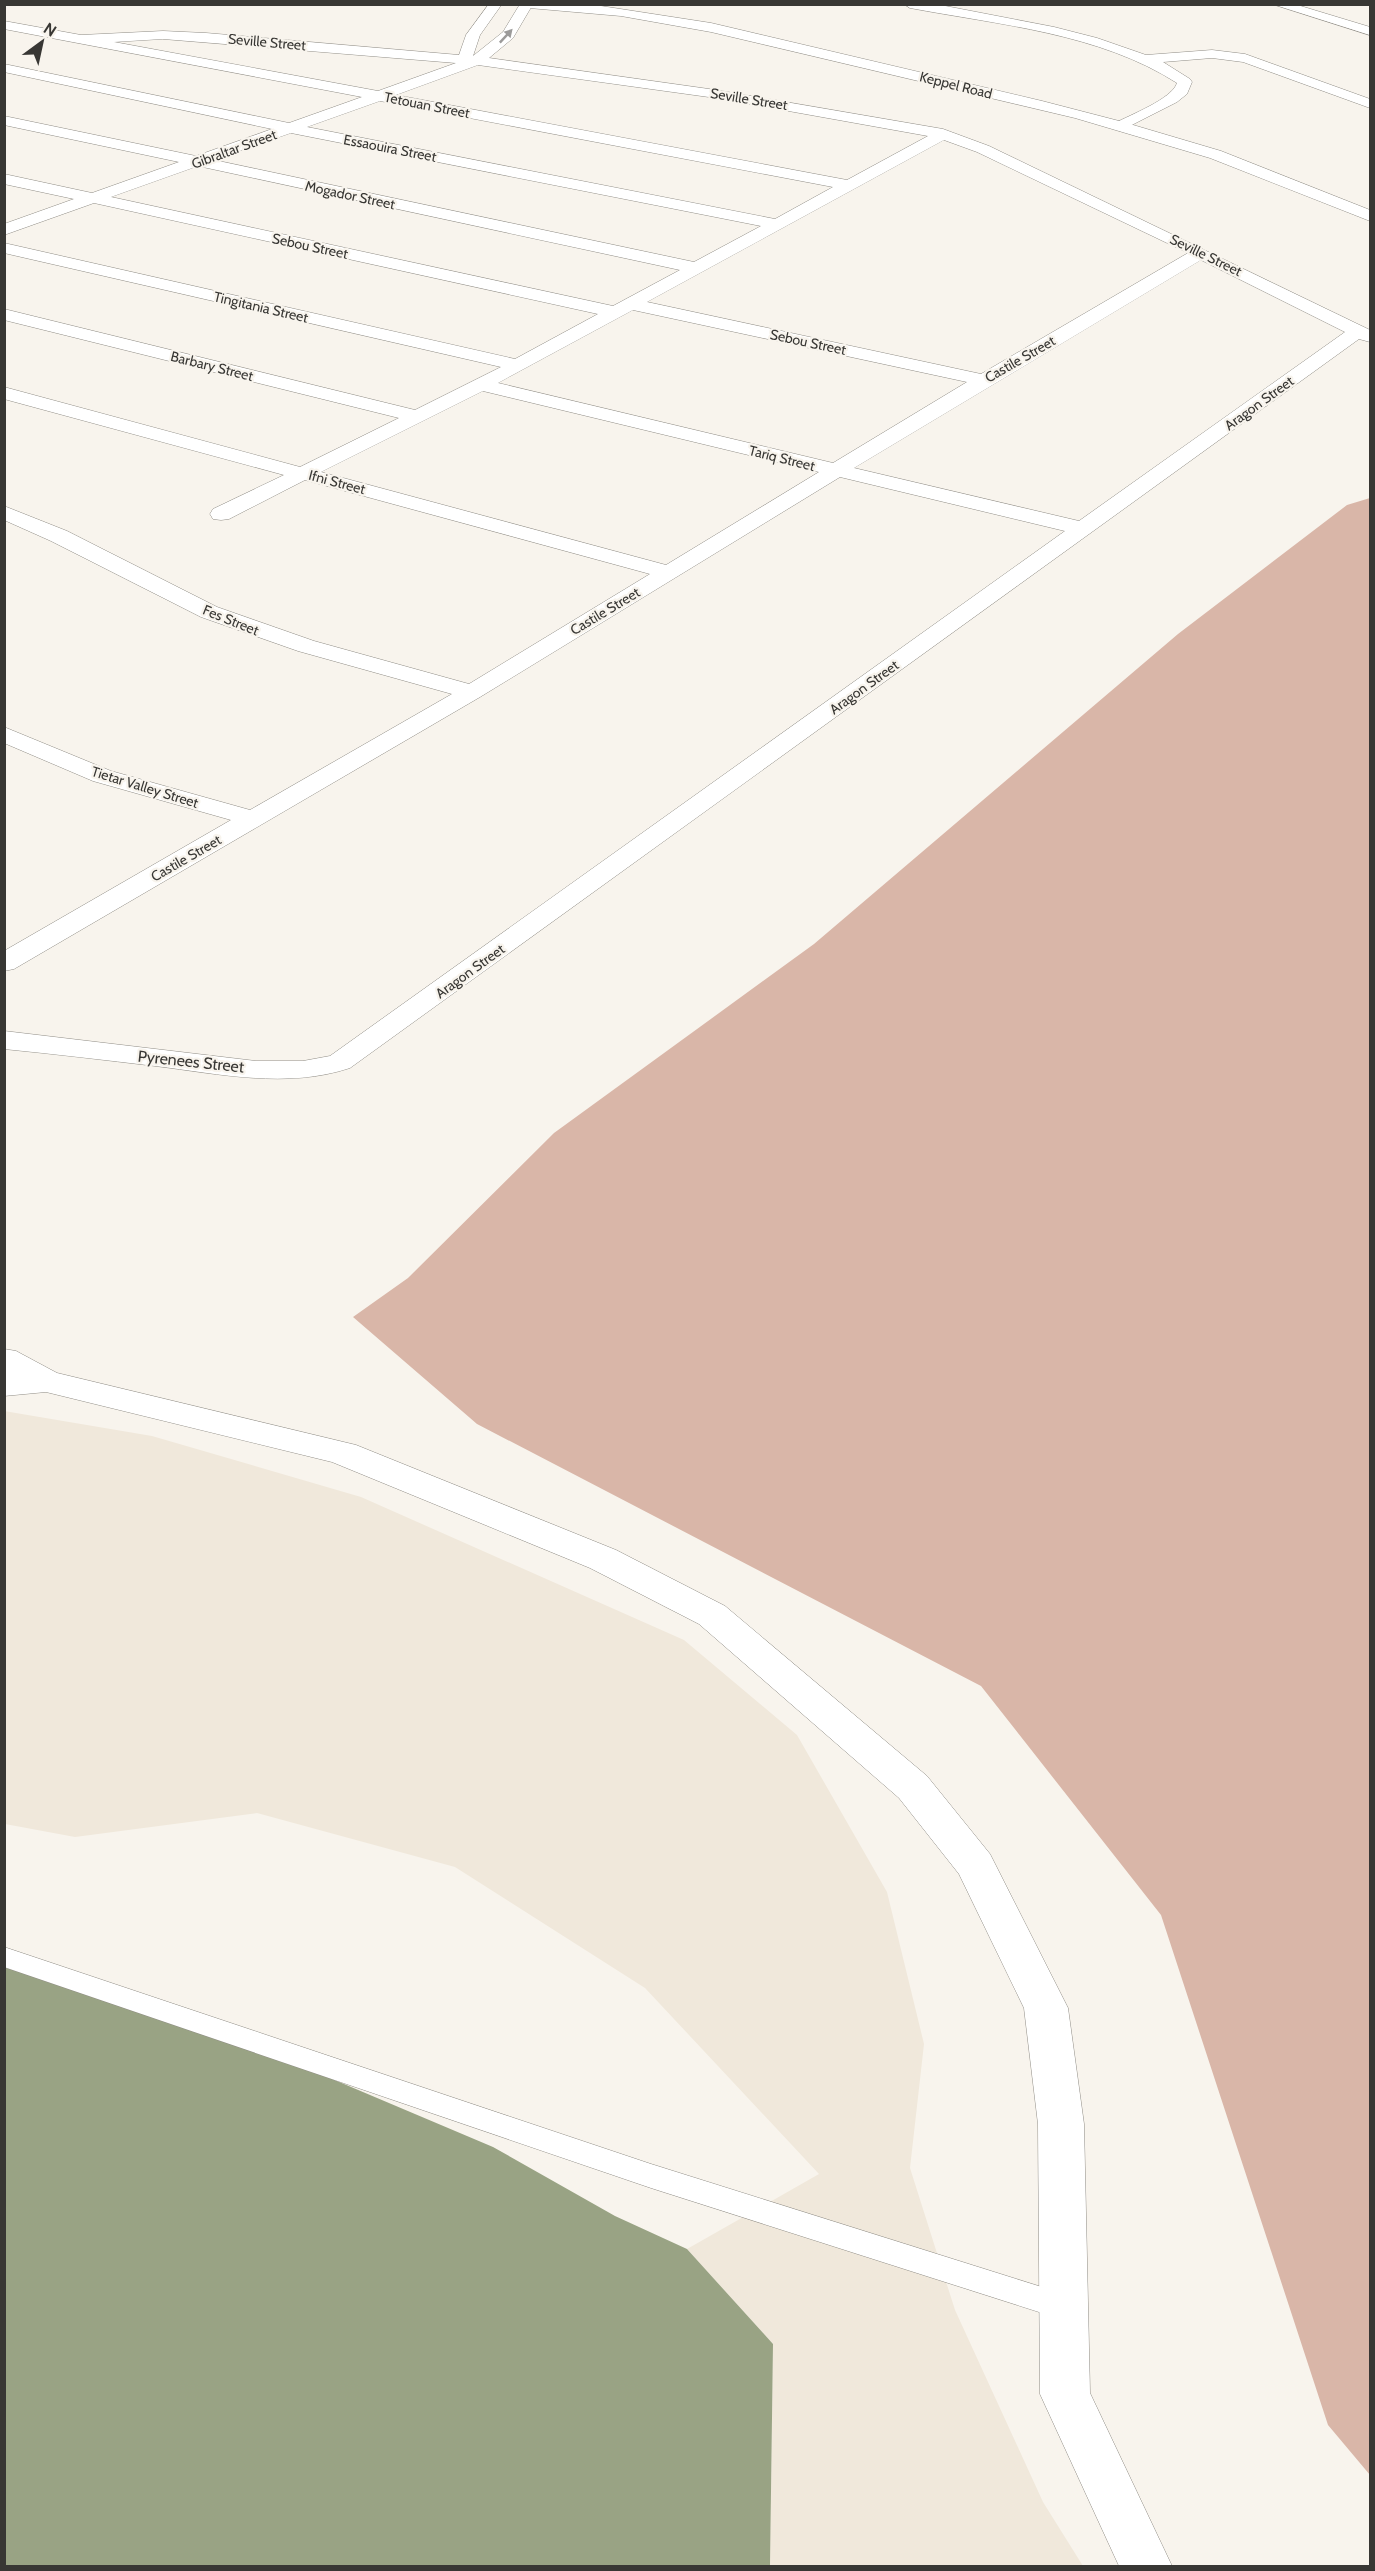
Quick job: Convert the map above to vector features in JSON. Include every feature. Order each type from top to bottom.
[{"type":"street","points":[[468,62],[473,35],[496,4]]},
{"type":"street","points":[[468,62],[508,35],[528,4]]},
{"type":"street","name":"Keppel Road","points":[[528,4],[612,9],[683,21],[866,63],[1120,126],[1219,156],[1371,216]]},
{"type":"street","points":[[910,4],[1068,35],[1142,59],[1174,73],[1185,82],[1182,91],[1120,126]]},
{"type":"street","points":[[1278,4],[1371,31]]},
{"type":"street","points":[[1042,12],[1068,35]]},
{"type":"street","name":"Tetouan Street","points":[[4,24],[849,185]]},
{"type":"street","name":"Seville Street","points":[[83,39],[163,35],[206,37],[468,62],[716,94],[943,135],[983,149],[1364,334]]},
{"type":"street","points":[[1142,59],[1212,54],[1245,58],[1371,104]]},
{"type":"street","name":"Gibraltar Street","points":[[4,230],[380,96],[468,62]]},
{"type":"street","name":"Essaouira Street","points":[[4,68],[290,128],[776,224]]},
{"type":"street","name":"Mogador Street","points":[[4,120],[696,268]]},
{"type":"street","points":[[221,514],[481,385],[943,135]]},
{"type":"street","name":"Sebou Street","points":[[4,179],[91,199],[984,380]]},
{"type":"street","name":"Tingitania Street","points":[[4,248],[519,365]]},
{"type":"street","name":"Castile Street","points":[[4,963],[472,692],[984,380],[1201,253]]},
{"type":"street","name":"Barbary Street","points":[[4,314],[419,417]]},
{"type":"street","name":"Aragon Street","points":[[370,1042],[1084,529],[1364,334]]},
{"type":"street","name":"Tariq Street","points":[[481,385],[1084,529]]},
{"type":"street","name":"Ifni Street","points":[[4,393],[668,572]]},
{"type":"street","name":"Fes Street","points":[[4,512],[98,555],[209,612],[241,625],[298,644],[472,692]]},
{"type":"street","name":"Tietar Valley Street","points":[[4,734],[102,776],[255,819]]},
{"type":"street","name":"Pyrenees Street","points":[[4,1040],[217,1065],[298,1071],[330,1067],[370,1042]]},
{"type":"street","points":[[4,1359],[46,1381],[343,1454],[603,1558],[712,1615],[913,1786],[975,1865],[1046,2008],[1061,2124],[1065,2394],[1146,2566]]},
{"type":"street","points":[[4,1385],[46,1381]]},
{"type":"lane","points":[[4,1957],[651,2176],[1064,2307]]},
{"type":"shaded area","points":[[1370,498],[1370,2475],[1328,2425],[1161,1915],[981,1686],[477,1424],[353,1317],[408,1278],[554,1133],[814,944],[1178,634],[1347,505]]},
{"type":"shaded area","points":[[4,1411],[152,1436],[361,1497],[684,1640],[797,1735],[887,1892],[924,2044],[910,2168],[955,2310],[1043,2502],[1083,2566],[770,2566],[773,2344],[687,2249],[819,2174],[645,1988],[455,1867],[257,1813],[75,1837],[5,1824]]},
{"type":"shaded area","points":[[4,1951],[318,2073],[493,2147],[615,2216],[687,2249],[773,2344],[770,2566],[5,2566]]}]
